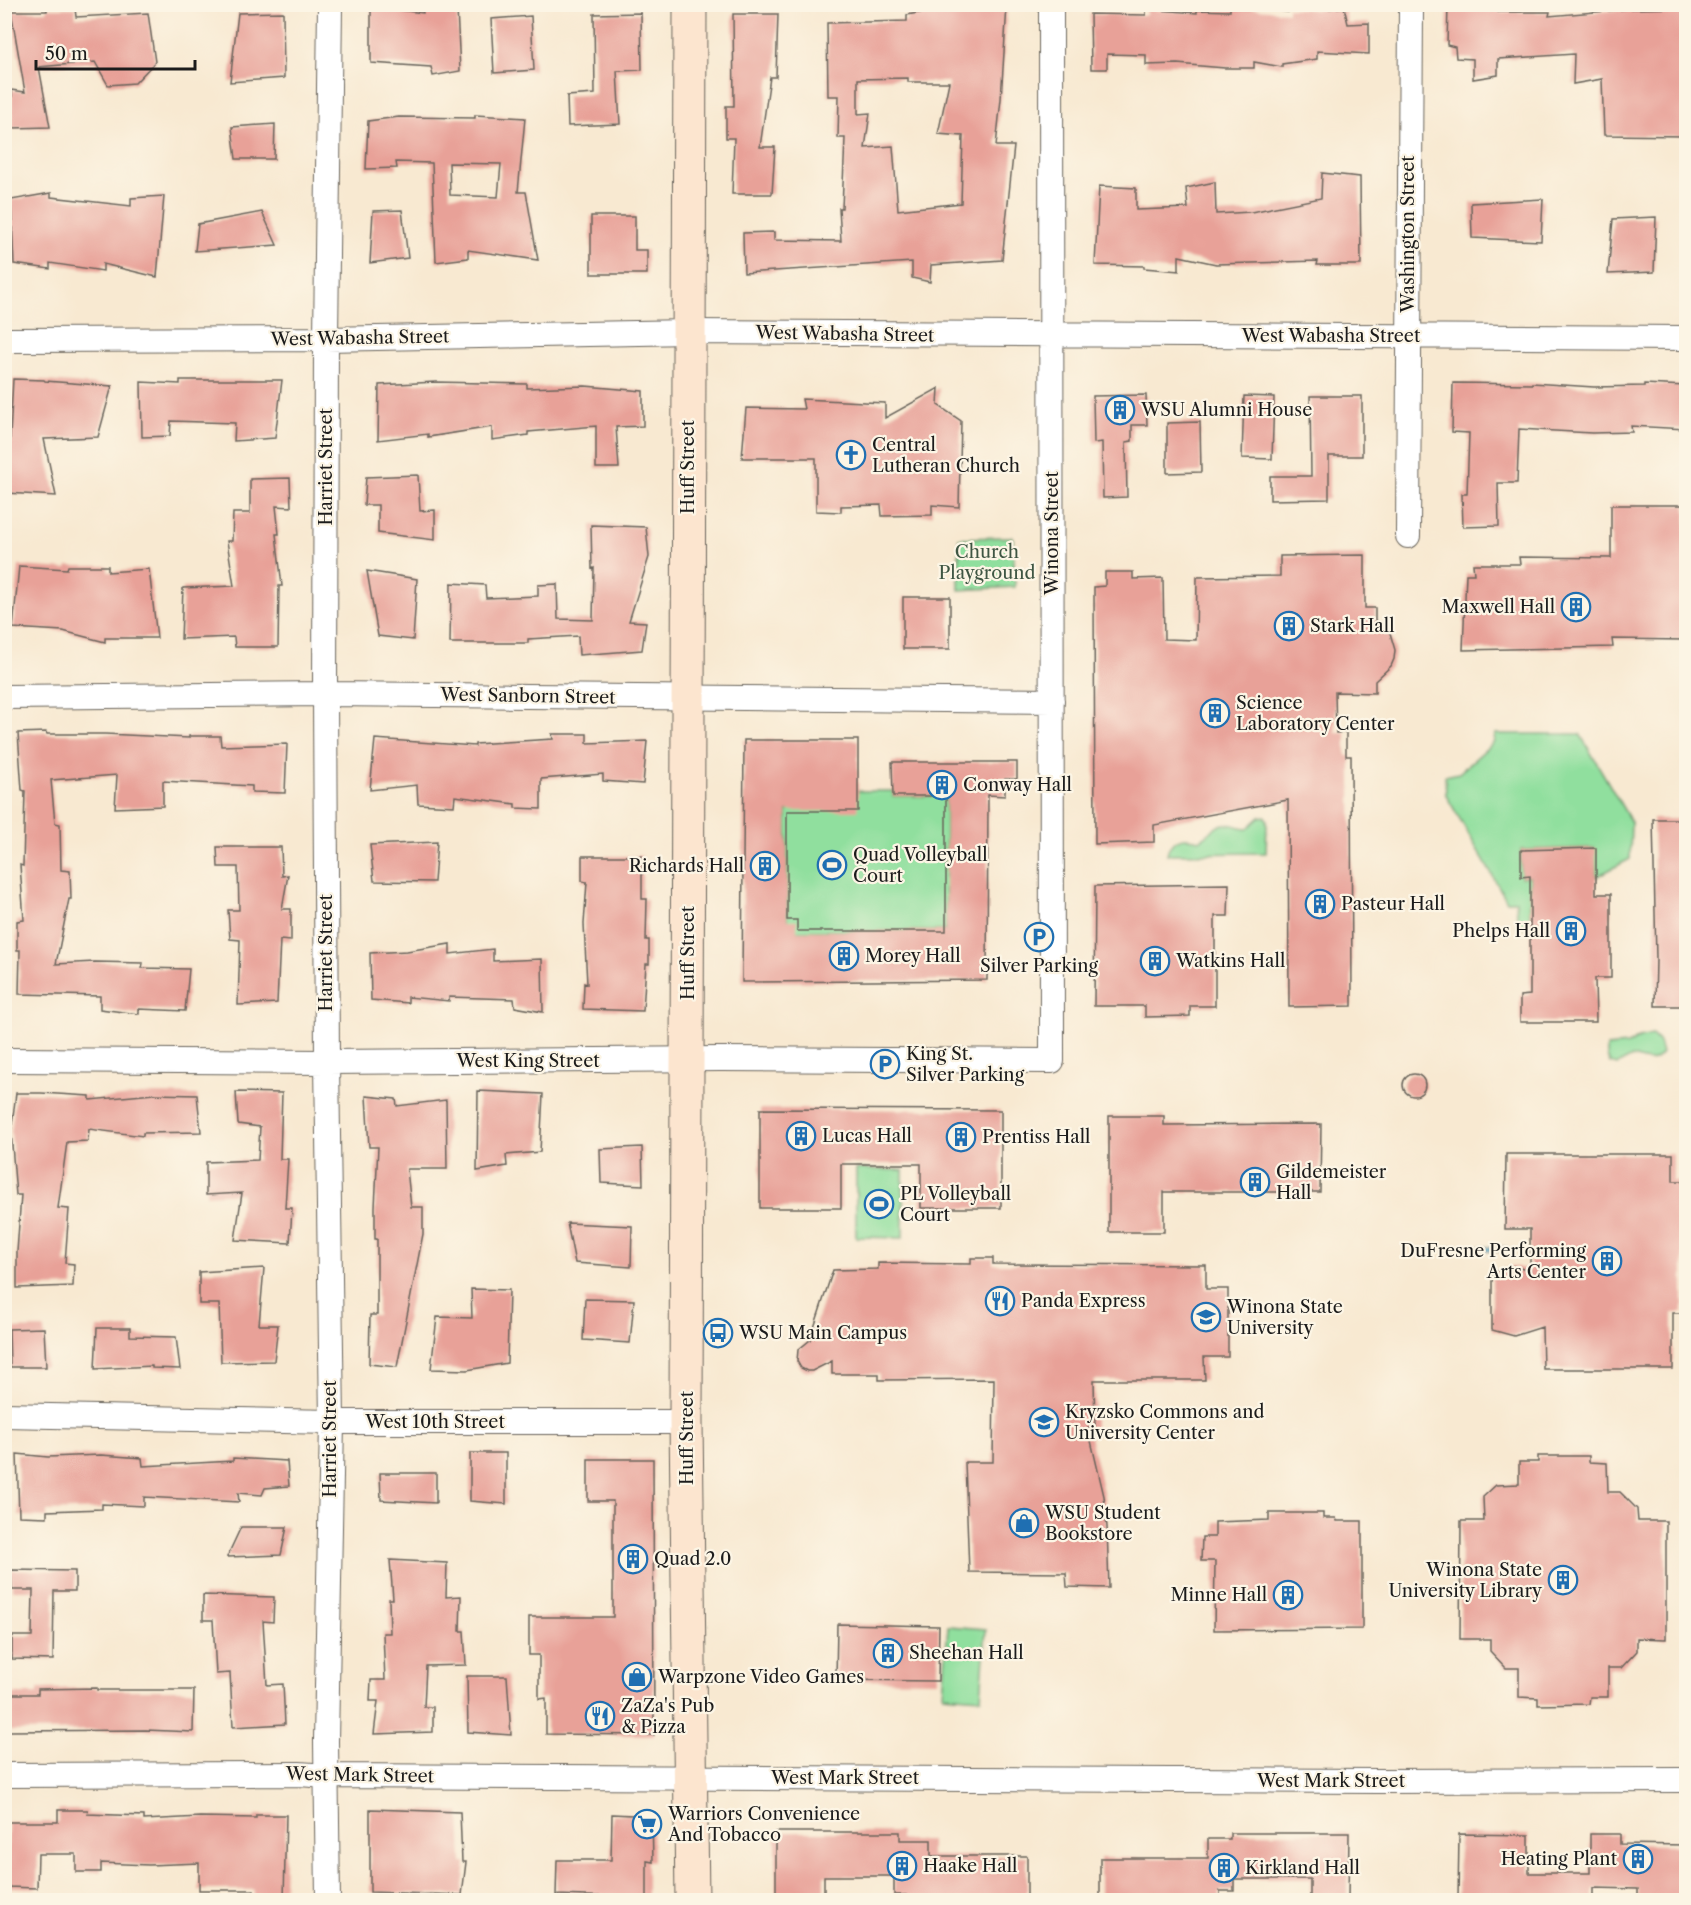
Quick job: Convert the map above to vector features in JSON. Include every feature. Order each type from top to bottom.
[{"type":"main road","name":"Huff Street","points":[[690,4],[688,518],[690,698],[686,1422],[692,1900]]},
{"type":"street","name":"Harriet Street","points":[[328,1900],[326,1741],[332,1422],[325,694],[330,4]]},
{"type":"street","name":"Winona Street","points":[[1051,4],[1052,1061]]},
{"type":"street","name":"Washington Street","points":[[1408,536],[1411,4]]},
{"type":"street","name":"West Wabasha Street","points":[[4,340],[326,339],[689,332],[1686,338]]},
{"type":"street","name":"West Sanborn Street","points":[[4,697],[325,694],[1052,700]]},
{"type":"street","name":"West King Street","points":[[4,1060],[1052,1061]]},
{"type":"street","name":"West 10th Street","points":[[4,1415],[332,1422],[686,1422]]},
{"type":"street","name":"West Mark Street","points":[[4,1775],[299,1774],[327,1776],[1380,1781],[1686,1780]]},
{"type":"green space","name":"Church Playground","points":[[1013,537],[1015,587],[959,590],[959,538]]},
{"type":"green space","points":[[1495,734],[1580,734],[1631,822],[1630,859],[1596,877],[1595,848],[1521,850],[1521,877],[1530,876],[1530,927],[1518,927],[1516,901],[1507,901],[1446,795],[1445,776],[1459,773],[1494,742]]},
{"type":"green space","points":[[858,791],[893,791],[893,796],[946,796],[946,931],[797,931],[787,920],[787,811]]},
{"type":"green space","points":[[1265,816],[1267,820],[1266,853],[1167,854],[1172,844],[1179,839],[1199,840],[1224,824],[1248,828],[1260,817]]},
{"type":"green space","points":[[1652,1035],[1659,1042],[1662,1053],[1655,1060],[1648,1061],[1632,1057],[1617,1065],[1610,1063],[1607,1047],[1628,1045],[1639,1038]]},
{"type":"green space","name":"PL Volleyball Court","points":[[856,1169],[903,1170],[903,1238],[856,1237]]},
{"type":"green space","points":[[948,1626],[986,1629],[981,1698],[943,1695]]},
{"type":"water","points":[[1446,1247],[1506,1247],[1506,1251],[1446,1251]]},
{"type":"building","points":[[1498,4],[1498,12],[1550,12],[1549,16],[1630,9],[1686,8],[1686,136],[1604,135],[1602,79],[1573,84],[1574,54],[1498,59],[1498,75],[1473,79],[1473,59],[1456,58],[1455,47],[1447,45],[1448,5]]},
{"type":"building","points":[[1007,6],[996,146],[1014,146],[1002,260],[931,265],[930,282],[912,278],[912,262],[744,273],[743,233],[774,232],[774,240],[841,241],[839,208],[842,208],[845,138],[838,138],[839,96],[828,96],[827,23],[907,21],[907,15],[946,8],[946,11]],"holes":[[[908,78],[908,82],[949,82],[938,134],[963,136],[961,203],[898,210],[893,146],[865,148],[870,113],[858,114],[858,79]]]},
{"type":"building","points":[[1230,6],[1288,12],[1288,8],[1318,10],[1344,7],[1348,24],[1369,23],[1369,54],[1317,51],[1317,59],[1282,64],[1282,67],[1254,62],[1254,68],[1225,68],[1177,64],[1146,65],[1146,55],[1107,54],[1107,69],[1091,69],[1090,14],[1146,15],[1146,9],[1197,13],[1197,10],[1230,11]]},
{"type":"building","points":[[371,7],[423,13],[422,7],[457,9],[460,71],[433,76],[431,67],[371,63]]},
{"type":"building","points":[[47,8],[75,8],[76,17],[148,13],[155,62],[135,83],[108,85],[95,62],[39,67],[50,127],[12,128],[12,90],[25,92],[11,11],[47,11]]},
{"type":"building","points":[[283,12],[284,78],[230,82],[238,13]]},
{"type":"building","points":[[641,13],[642,70],[617,71],[620,124],[568,126],[567,96],[595,94],[594,14]]},
{"type":"building","points":[[733,14],[778,14],[776,77],[770,77],[760,147],[775,147],[772,194],[732,194],[734,138],[726,138],[726,106],[734,106]]},
{"type":"building","points":[[531,16],[534,70],[494,73],[491,19]]},
{"type":"building","points":[[475,115],[525,118],[518,192],[526,192],[538,260],[468,250],[468,258],[436,262],[432,163],[396,162],[397,168],[366,169],[368,121],[399,117],[475,118]],"holes":[[[449,163],[501,164],[498,197],[450,195]]]},
{"type":"building","points":[[275,124],[274,159],[236,159],[232,127]]},
{"type":"building","points":[[1322,173],[1360,177],[1361,265],[1317,265],[1318,261],[1216,264],[1179,256],[1179,271],[1144,268],[1144,266],[1095,265],[1099,186],[1136,188],[1136,210],[1188,208],[1186,188],[1215,182],[1216,214],[1251,212],[1321,198]]},
{"type":"building","points":[[51,193],[51,197],[131,206],[131,198],[164,196],[157,277],[103,264],[103,271],[50,263],[50,269],[14,264],[11,200]]},
{"type":"building","points":[[1543,199],[1541,241],[1472,238],[1471,203]]},
{"type":"building","points":[[402,210],[408,258],[370,263],[373,211]]},
{"type":"building","points":[[262,212],[277,245],[195,251],[198,224]]},
{"type":"building","points":[[591,216],[635,216],[635,250],[647,250],[647,274],[591,274]]},
{"type":"building","points":[[1656,217],[1654,272],[1608,274],[1613,219]]},
{"type":"building","points":[[13,379],[112,386],[98,437],[44,439],[56,496],[7,493]]},
{"type":"building","points":[[180,380],[282,380],[275,438],[234,441],[235,423],[171,421],[170,436],[142,437],[141,382],[180,384]]},
{"type":"building","points":[[436,382],[527,384],[527,388],[585,386],[643,391],[643,426],[616,427],[619,468],[596,468],[596,426],[528,432],[528,435],[492,440],[492,427],[428,437],[428,434],[378,440],[379,385]]},
{"type":"building","points":[[1453,383],[1532,383],[1594,387],[1644,386],[1644,384],[1686,386],[1686,429],[1631,426],[1632,432],[1592,433],[1519,429],[1517,483],[1498,483],[1499,526],[1463,527],[1462,494],[1467,494],[1469,433],[1452,432]]},
{"type":"building","name":"Central Lutheran Church","points":[[939,388],[938,405],[961,421],[959,507],[932,505],[932,515],[882,516],[881,505],[841,506],[841,512],[816,511],[816,458],[742,458],[746,408],[804,409],[802,399],[885,403],[885,418]]},
{"type":"building","name":"WSU Alumni House","points":[[1146,395],[1147,425],[1132,425],[1132,441],[1126,442],[1127,497],[1103,498],[1102,442],[1094,443],[1093,396]]},
{"type":"building","points":[[1244,396],[1274,397],[1272,459],[1242,458]]},
{"type":"building","points":[[1310,396],[1362,396],[1362,456],[1329,456],[1329,499],[1270,500],[1270,476],[1311,476]]},
{"type":"building","points":[[1200,422],[1201,472],[1167,473],[1167,423]]},
{"type":"building","points":[[418,475],[420,511],[435,510],[435,540],[378,533],[378,505],[364,505],[366,477]]},
{"type":"building","points":[[290,478],[291,507],[276,506],[279,534],[276,534],[282,586],[279,586],[278,647],[235,647],[234,637],[181,639],[183,588],[234,586],[227,541],[232,541],[233,513],[250,513],[250,479]]},
{"type":"building","name":"Maxwell Hall","points":[[1611,505],[1686,505],[1686,640],[1612,639],[1613,647],[1463,650],[1466,574],[1474,574],[1473,564],[1520,564],[1519,557],[1611,558]]},
{"type":"building","points":[[591,525],[646,527],[649,557],[629,621],[646,622],[642,650],[579,655],[578,636],[528,639],[528,643],[450,643],[451,583],[485,585],[486,598],[538,596],[538,585],[557,584],[558,619],[593,620],[594,568],[592,569]]},
{"type":"building","points":[[1365,555],[1365,608],[1375,608],[1375,620],[1390,633],[1395,650],[1391,666],[1375,681],[1375,693],[1335,692],[1336,733],[1346,732],[1346,756],[1351,756],[1352,1006],[1289,1007],[1288,800],[1154,825],[1154,842],[1095,844],[1094,587],[1105,586],[1105,572],[1133,572],[1133,579],[1163,578],[1164,639],[1196,640],[1197,577],[1280,576],[1280,556]]},
{"type":"building","points":[[19,566],[67,569],[68,566],[108,566],[108,572],[149,569],[157,638],[105,638],[105,642],[63,631],[13,628]]},
{"type":"building","points":[[367,571],[417,579],[413,640],[378,636]]},
{"type":"building","points":[[903,597],[950,597],[950,649],[903,649]]},
{"type":"building","points":[[46,732],[47,734],[189,738],[189,736],[220,736],[221,746],[287,744],[285,793],[252,792],[252,786],[163,781],[163,806],[115,808],[117,775],[51,780],[55,823],[60,824],[61,870],[70,871],[71,899],[69,899],[56,964],[143,963],[142,968],[189,969],[185,1011],[139,1009],[139,1014],[100,1009],[100,996],[19,994],[20,950],[17,950],[17,921],[24,920],[20,865],[23,866],[25,791],[22,790],[18,733]]},
{"type":"building","points":[[552,734],[587,734],[587,743],[647,741],[643,784],[603,781],[603,774],[541,779],[541,809],[515,808],[515,804],[455,796],[454,806],[418,804],[417,785],[370,790],[375,739],[475,746],[475,744],[553,739]]},
{"type":"building","points":[[744,740],[858,740],[858,811],[787,811],[787,920],[797,920],[797,931],[946,931],[946,796],[893,796],[892,762],[1017,762],[1017,779],[1005,779],[1005,796],[988,795],[987,980],[742,982]]},
{"type":"building","points":[[1653,819],[1681,819],[1681,823],[1686,823],[1686,1006],[1655,1006]]},
{"type":"building","points":[[437,842],[434,882],[374,881],[370,845]]},
{"type":"building","points":[[217,847],[281,847],[282,876],[288,875],[282,909],[291,909],[291,941],[280,940],[277,1003],[238,1005],[240,940],[230,939],[228,910],[239,910],[238,867],[218,867]]},
{"type":"building","name":"Phelps Hall","points":[[1596,848],[1596,894],[1611,894],[1611,978],[1595,978],[1596,1022],[1520,1022],[1520,996],[1530,995],[1530,876],[1521,877],[1521,850]]},
{"type":"building","points":[[582,856],[642,856],[642,899],[647,899],[646,940],[649,940],[649,964],[646,964],[643,1011],[583,1009],[584,983],[587,984],[584,924],[587,882],[582,881]]},
{"type":"building","name":"Watkins Hall","points":[[1229,884],[1228,916],[1215,916],[1215,1006],[1190,1006],[1190,1016],[1145,1017],[1145,1006],[1094,1006],[1095,886]]},
{"type":"building","points":[[450,944],[450,954],[493,949],[493,961],[542,959],[543,1012],[515,1007],[514,999],[449,997],[449,1001],[408,997],[408,1003],[371,1000],[370,953],[407,951]]},
{"type":"building","points":[[1414,1074],[1422,1077],[1425,1085],[1422,1093],[1414,1096],[1406,1093],[1403,1085],[1406,1077]]},
{"type":"building","points":[[478,1091],[543,1094],[540,1152],[506,1155],[507,1166],[477,1171]]},
{"type":"building","points":[[236,1092],[282,1093],[280,1159],[288,1159],[285,1208],[292,1208],[290,1243],[235,1240],[242,1193],[206,1195],[206,1162],[258,1160],[260,1127],[238,1124]]},
{"type":"building","points":[[16,1093],[90,1096],[90,1100],[154,1094],[197,1095],[201,1132],[143,1133],[143,1136],[89,1129],[88,1141],[67,1142],[58,1208],[69,1209],[65,1263],[74,1264],[73,1286],[17,1288],[21,1195],[16,1195],[11,1132]]},
{"type":"building","points":[[366,1096],[396,1099],[397,1106],[446,1100],[447,1169],[407,1169],[411,1207],[423,1207],[423,1234],[397,1367],[369,1364],[370,1315],[377,1315],[375,1207],[378,1147],[369,1147]]},
{"type":"building","points":[[760,1109],[1001,1110],[1001,1208],[921,1208],[921,1164],[841,1164],[841,1208],[760,1208]]},
{"type":"building","name":"Gildemeister Hall","points":[[1109,1116],[1164,1116],[1164,1125],[1321,1124],[1320,1192],[1164,1192],[1164,1232],[1109,1232]]},
{"type":"building","points":[[642,1147],[643,1185],[601,1183],[600,1149]]},
{"type":"building","name":"DuFresne Performing Arts Center","points":[[1506,1154],[1673,1154],[1673,1181],[1683,1181],[1683,1313],[1673,1313],[1673,1369],[1543,1369],[1542,1327],[1514,1336],[1492,1330],[1492,1272],[1513,1266],[1530,1271],[1530,1229],[1505,1229]]},
{"type":"building","points":[[567,1223],[632,1226],[631,1267],[575,1263]]},
{"type":"building","name":"Kryzsko Commons and University Center","points":[[971,1258],[993,1258],[993,1264],[1206,1265],[1206,1289],[1228,1289],[1228,1357],[1204,1357],[1205,1380],[1094,1380],[1095,1428],[1088,1428],[1104,1496],[1109,1588],[1067,1587],[1066,1573],[969,1572],[965,1462],[993,1462],[994,1379],[879,1380],[879,1374],[832,1374],[832,1361],[812,1371],[807,1371],[801,1368],[797,1361],[798,1350],[810,1340],[833,1270],[878,1269],[878,1263],[971,1264]]},
{"type":"building","points":[[264,1268],[259,1325],[278,1325],[274,1361],[221,1362],[219,1304],[199,1304],[199,1272]]},
{"type":"building","points":[[471,1289],[509,1290],[507,1363],[467,1370],[431,1369],[437,1317],[472,1318]]},
{"type":"building","points":[[585,1299],[634,1300],[630,1343],[583,1340]]},
{"type":"building","points":[[44,1328],[46,1367],[10,1367],[9,1329]]},
{"type":"building","points":[[97,1328],[130,1328],[130,1336],[176,1337],[180,1369],[152,1368],[152,1366],[95,1369]]},
{"type":"building","points":[[470,1453],[506,1453],[506,1504],[470,1501]]},
{"type":"building","points":[[17,1454],[48,1457],[101,1455],[142,1458],[143,1466],[233,1461],[233,1458],[287,1461],[289,1486],[265,1488],[262,1495],[238,1493],[239,1502],[144,1497],[144,1506],[102,1504],[102,1509],[47,1511],[47,1517],[19,1516]]},
{"type":"building","name":"Winona State University Library","points":[[1538,1456],[1589,1456],[1589,1462],[1607,1463],[1608,1492],[1620,1492],[1637,1509],[1638,1521],[1666,1521],[1666,1639],[1637,1638],[1637,1651],[1621,1668],[1608,1668],[1608,1697],[1590,1697],[1589,1704],[1538,1705],[1538,1698],[1519,1697],[1519,1668],[1506,1668],[1490,1651],[1490,1639],[1460,1639],[1461,1521],[1484,1521],[1483,1497],[1496,1485],[1519,1484],[1519,1462],[1538,1462]]},
{"type":"building","points":[[588,1459],[653,1459],[654,1735],[546,1734],[546,1698],[539,1699],[539,1655],[529,1655],[529,1617],[613,1617],[613,1501],[588,1501]]},
{"type":"building","points":[[380,1473],[436,1473],[436,1503],[381,1500]]},
{"type":"building","name":"Minne Hall","points":[[1269,1513],[1323,1513],[1323,1518],[1336,1518],[1337,1521],[1362,1521],[1362,1629],[1214,1630],[1215,1561],[1201,1561],[1202,1537],[1215,1537],[1215,1522],[1269,1520]]},
{"type":"building","points":[[241,1527],[287,1527],[281,1555],[227,1557]]},
{"type":"building","points":[[390,1560],[447,1563],[446,1597],[461,1596],[460,1631],[464,1631],[466,1665],[426,1666],[424,1707],[433,1707],[433,1732],[374,1734],[378,1701],[370,1701],[371,1680],[385,1680],[383,1633],[390,1633],[389,1599],[393,1599]]},
{"type":"building","points":[[11,1570],[75,1571],[75,1591],[54,1591],[53,1660],[12,1659],[12,1636],[32,1636],[33,1590],[12,1590]]},
{"type":"building","points":[[203,1595],[274,1597],[273,1622],[263,1621],[267,1685],[283,1684],[285,1724],[233,1727],[230,1673],[216,1674],[213,1620],[203,1620]]},
{"type":"building","name":"Sheehan Hall","points":[[837,1624],[939,1626],[938,1681],[836,1680]]},
{"type":"building","points":[[467,1676],[507,1676],[511,1735],[468,1732]]},
{"type":"building","points":[[97,1688],[97,1690],[194,1690],[193,1732],[9,1731],[9,1694],[38,1694],[38,1689]]},
{"type":"building","points":[[370,1809],[460,1812],[462,1862],[466,1862],[462,1895],[370,1892]]},
{"type":"building","points":[[58,1810],[88,1810],[87,1814],[144,1816],[144,1820],[200,1817],[256,1818],[256,1815],[286,1815],[284,1899],[253,1899],[254,1890],[199,1890],[199,1863],[149,1865],[101,1863],[101,1872],[76,1872],[76,1854],[38,1854],[37,1888],[7,1887],[8,1822],[58,1822]]},
{"type":"building","points":[[612,1814],[652,1816],[653,1862],[647,1861],[647,1898],[556,1895],[557,1860],[611,1860]]},
{"type":"building","name":"Haake Hall","points":[[776,1832],[900,1832],[900,1840],[931,1840],[931,1856],[1027,1856],[1027,1900],[906,1900],[906,1895],[894,1895],[894,1876],[824,1876],[824,1900],[776,1900]]},
{"type":"building","name":"Kirkland Hall","points":[[1230,1833],[1349,1833],[1348,1900],[1310,1900],[1310,1879],[1234,1879],[1234,1891],[1220,1891],[1220,1900],[1100,1900],[1100,1858],[1208,1858],[1208,1839],[1230,1839]]},
{"type":"building","name":"Heating Plant","points":[[1459,1834],[1529,1835],[1529,1873],[1590,1873],[1590,1834],[1620,1834],[1620,1844],[1686,1845],[1686,1900],[1638,1900],[1638,1889],[1593,1888],[1593,1900],[1458,1900]]},
{"type":"place","name":"WSU Alumni House","points":[[1120,410]]},
{"type":"place","name":"Central Lutheran Church","points":[[851,455]]},
{"type":"place","name":"Maxwell Hall","points":[[1576,607]]},
{"type":"place","name":"Stark Hall","points":[[1289,626]]},
{"type":"place","name":"Science Laboratory Center","points":[[1215,713]]},
{"type":"place","name":"Conway Hall","points":[[942,785]]},
{"type":"place","name":"Quad Volleyball Court","points":[[832,865]]},
{"type":"place","name":"Richards Hall","points":[[765,866]]},
{"type":"place","name":"Pasteur Hall","points":[[1320,904]]},
{"type":"place","name":"Phelps Hall","points":[[1571,931]]},
{"type":"place","name":"Silver Parking","points":[[1039,937]]},
{"type":"place","name":"Morey Hall","points":[[844,956]]},
{"type":"place","name":"Watkins Hall","points":[[1155,961]]},
{"type":"place","name":"King St. Silver Parking","points":[[885,1064]]},
{"type":"place","name":"Lucas Hall","points":[[801,1136]]},
{"type":"place","name":"Prentiss Hall","points":[[961,1137]]},
{"type":"place","name":"Gildemeister Hall","points":[[1255,1182]]},
{"type":"place","name":"PL Volleyball Court","points":[[879,1204]]},
{"type":"place","name":"DuFresne Performing Arts Center","points":[[1607,1261]]},
{"type":"place","name":"Panda Express","points":[[1000,1301]]},
{"type":"place","name":"Winona State University","points":[[1206,1317]]},
{"type":"place","name":"WSU Main Campus","points":[[718,1333]]},
{"type":"place","name":"Kryzsko Commons and University Center","points":[[1044,1422]]},
{"type":"place","name":"WSU Student Bookstore","points":[[1024,1523]]},
{"type":"place","name":"Quad 2.0","points":[[633,1559]]},
{"type":"place","name":"Winona State University Library","points":[[1563,1580]]},
{"type":"place","name":"Minne Hall","points":[[1288,1595]]},
{"type":"place","name":"Sheehan Hall","points":[[888,1653]]},
{"type":"place","name":"Warpzone Video Games","points":[[637,1677]]},
{"type":"place","name":"ZaZa's Pub & Pizza","points":[[600,1716]]},
{"type":"place","name":"Warriors Convenience And Tobacco","points":[[647,1824]]},
{"type":"place","name":"Heating Plant","points":[[1638,1859]]},
{"type":"place","name":"Haake Hall","points":[[902,1866]]},
{"type":"place","name":"Kirkland Hall","points":[[1224,1868]]}]
